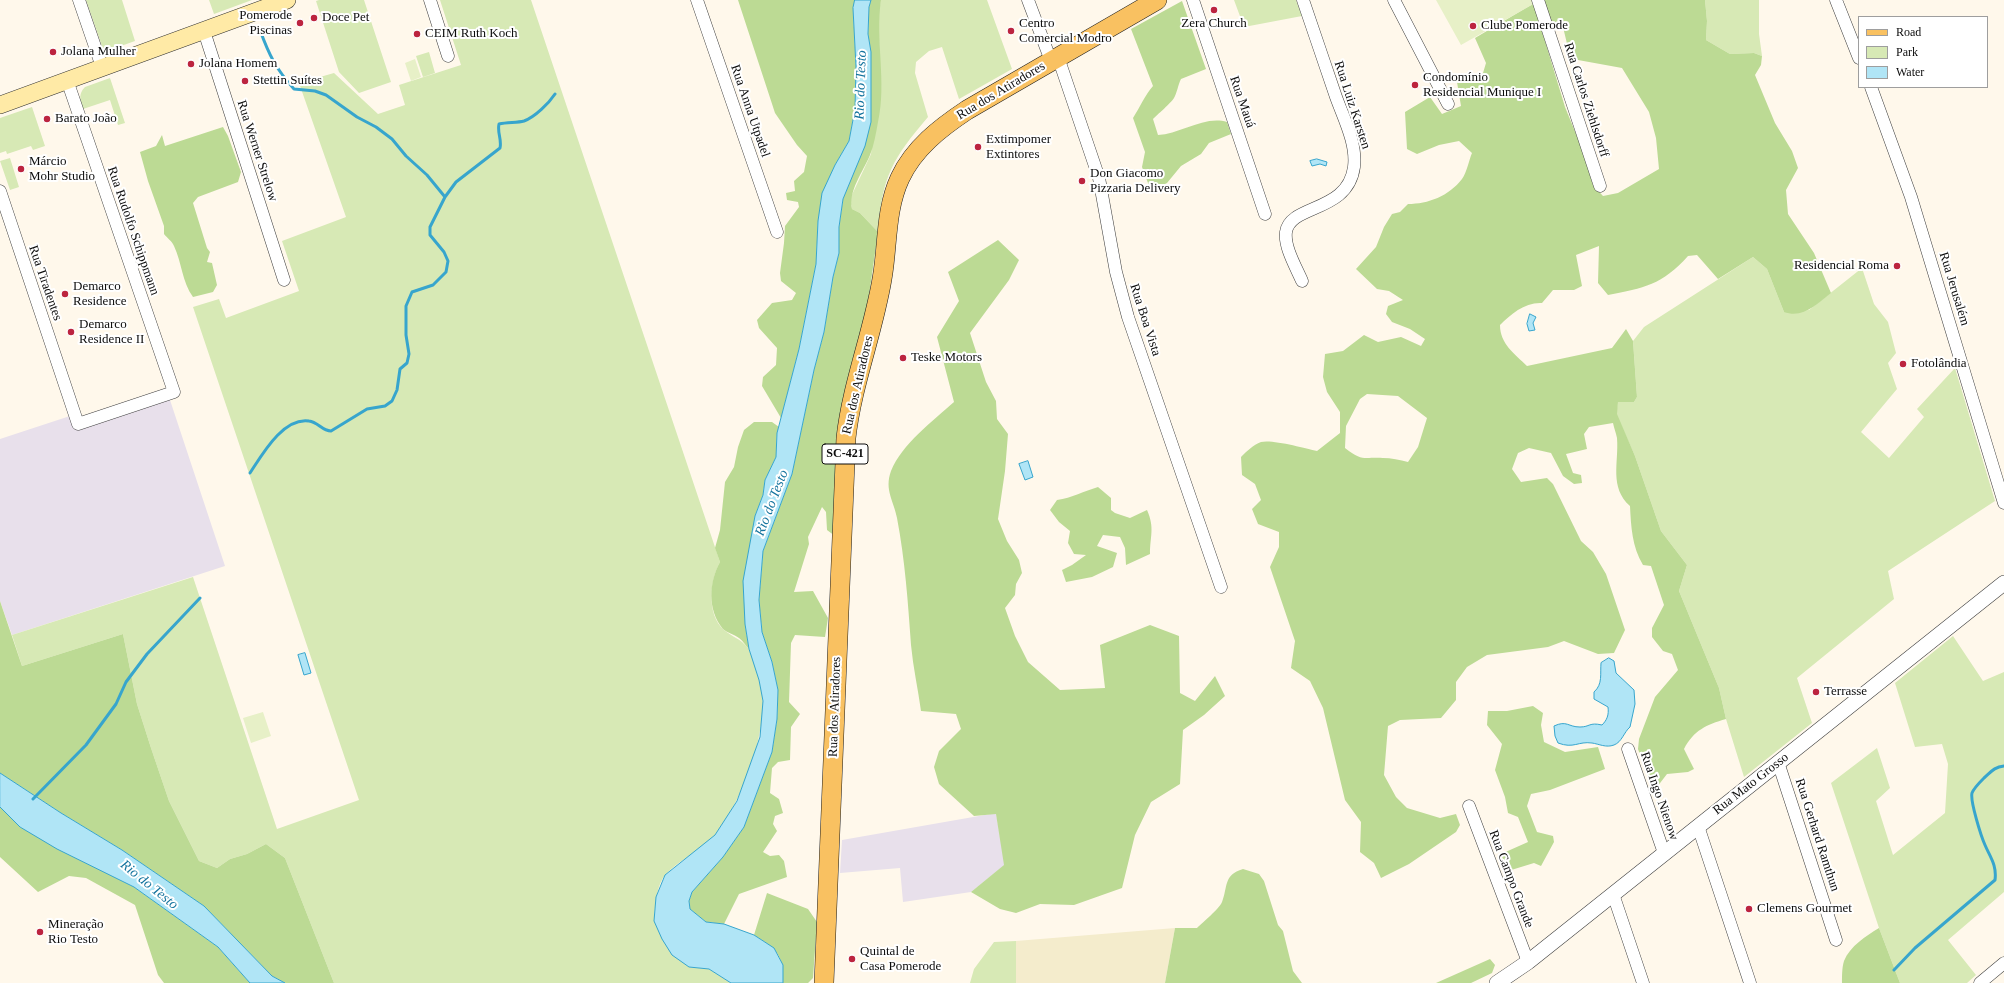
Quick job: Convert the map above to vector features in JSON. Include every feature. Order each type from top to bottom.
[{"type":"main road","points":[[0,105],[285,0]]},
{"type":"main road","name":"Rua dos Atiradores","points":[[824,983],[846,438],[852,402],[881,285],[888,226],[894,192],[909,163],[928,139],[944,125],[967,110],[1157,0]]},
{"type":"street","points":[[79,0],[102,67]]},
{"type":"street","points":[[430,0],[448,56]]},
{"type":"street","name":"Rua Anna Utpadel","points":[[697,0],[777,232]]},
{"type":"street","name":"Rua Boa Vista","points":[[1028,0],[1055,59],[1099,178],[1116,272],[1128,317],[1222,587]]},
{"type":"street","name":"Rua Mauá","points":[[1193,0],[1265,214]]},
{"type":"street","name":"Rua Luiz Karsten","points":[[1302,281],[1287,242],[1286,232],[1289,224],[1300,215],[1330,202],[1347,188],[1352,180],[1355,159],[1350,135],[1303,0]]},
{"type":"street","points":[[1394,0],[1448,104]]},
{"type":"street","name":"Rua Carlos Ziehlsdorff","points":[[1538,0],[1600,186]]},
{"type":"street","points":[[1836,0],[1858,55]]},
{"type":"street","name":"Rua Werner Strelow","points":[[204,31],[284,280]]},
{"type":"street","name":"Rua Rudolfo Schippmann","points":[[67,80],[174,392]]},
{"type":"street","name":"Rua Jerusalém","points":[[1871,88],[1911,197],[2004,503]]},
{"type":"street","name":"Rua Tiradentes","points":[[0,191],[78,424],[174,392]]},
{"type":"street","name":"Rua Mato Grosso","points":[[1497,983],[1528,962],[2004,583]]},
{"type":"street","name":"Rua Ingo Nienow","points":[[1628,749],[1664,853]]},
{"type":"street","name":"Rua Gerhard Ramthun","points":[[1778,762],[1836,940]]},
{"type":"street","name":"Rua Campo Grande","points":[[1468,806],[1528,962]]},
{"type":"street","points":[[1698,826],[1750,983]]},
{"type":"street","points":[[1613,894],[1643,983]]},
{"type":"street","points":[[1980,983],[2004,963]]},
{"type":"shaded area","points":[[169,397],[225,566],[12,635],[0,601],[0,439],[70,416],[75,429]]},
{"type":"shaded area","points":[[996,813],[1005,865],[971,892],[903,902],[900,868],[840,873],[842,840]]},
{"type":"shaded area","points":[[1175,928],[1165,983],[1016,983],[1016,941]]},
{"type":"green space","points":[[86,0],[122,0],[135,41],[104,52]]},
{"type":"green space","points":[[209,0],[252,0],[214,14]]},
{"type":"green space","points":[[364,0],[391,82],[359,93],[339,72],[316,1]]},
{"type":"green space","points":[[440,0],[531,0],[720,562],[712,587],[712,606],[714,615],[724,630],[748,648],[756,666],[763,697],[762,720],[759,737],[749,772],[734,806],[715,835],[704,846],[666,874],[658,890],[654,915],[654,921],[689,967],[709,969],[731,983],[334,983],[285,858],[266,844],[247,854],[230,859],[217,868],[199,861],[169,801],[151,748],[137,704],[123,634],[22,666],[12,635],[193,577],[277,829],[359,800],[193,307],[219,299],[226,318],[299,291],[282,241],[346,217],[299,83],[334,73],[378,114],[405,105],[399,85],[461,65]]},
{"type":"green space","points":[[738,0],[855,0],[853,8],[856,67],[855,109],[849,141],[835,165],[818,221],[816,264],[799,349],[781,418],[762,386],[763,377],[776,365],[777,348],[759,328],[757,320],[772,303],[792,300],[796,293],[781,281],[780,273],[785,226],[799,207],[798,202],[787,200],[786,193],[795,191],[794,181],[804,172],[807,156],[797,145],[775,113]]},
{"type":"green space","points":[[871,0],[881,0],[879,30],[881,76],[880,107],[873,147],[854,188],[851,202],[852,209],[860,213],[878,232],[835,536],[827,530],[826,512],[822,507],[808,537],[809,544],[794,592],[813,591],[828,618],[825,637],[795,635],[791,643],[789,702],[800,714],[791,727],[790,760],[778,762],[772,768],[770,793],[779,799],[783,813],[775,816],[773,824],[777,831],[763,852],[770,856],[779,855],[784,861],[787,877],[739,894],[724,924],[706,922],[690,909],[689,901],[692,892],[723,857],[744,827],[772,752],[777,719],[778,690],[772,662],[762,632],[759,600],[763,551],[792,474],[814,370],[824,332],[833,277],[839,253],[839,227],[843,199],[871,122],[871,52],[868,34],[869,7]]},
{"type":"green space","points":[[881,0],[987,0],[1012,69],[959,99],[942,47],[929,51],[916,62],[915,73],[928,117],[906,144],[891,169],[883,196],[878,232],[860,213],[852,209],[850,199],[871,154],[880,64],[878,16]]},
{"type":"green space","points":[[1234,0],[1296,0],[1302,16],[1244,27]]},
{"type":"green space","name":"Clube Pomerode","points":[[1436,0],[1536,0],[1537,2],[1461,45]]},
{"type":"green space","points":[[1537,0],[1705,0],[1707,21],[1706,40],[1730,54],[1754,53],[1762,56],[1761,65],[1755,75],[1775,123],[1792,151],[1798,168],[1786,190],[1788,214],[1814,253],[1831,293],[1815,306],[1804,312],[1791,314],[1784,312],[1767,269],[1753,257],[1718,279],[1697,255],[1688,256],[1670,273],[1652,284],[1608,295],[1598,283],[1599,246],[1576,255],[1582,286],[1574,290],[1553,290],[1542,303],[1530,304],[1524,307],[1500,325],[1505,343],[1527,366],[1612,348],[1626,329],[1633,341],[1637,397],[1634,402],[1618,402],[1617,414],[1635,456],[1661,531],[1687,565],[1679,591],[1719,688],[1726,719],[1701,729],[1692,737],[1684,749],[1694,769],[1688,772],[1667,774],[1657,787],[1650,783],[1638,749],[1639,739],[1655,697],[1678,670],[1672,654],[1663,651],[1652,637],[1652,628],[1664,605],[1651,566],[1643,565],[1636,551],[1630,506],[1623,499],[1619,491],[1616,474],[1617,438],[1613,423],[1589,427],[1584,434],[1587,449],[1566,454],[1573,473],[1581,475],[1582,483],[1574,484],[1563,476],[1551,453],[1529,448],[1518,453],[1512,469],[1521,482],[1547,478],[1553,484],[1581,541],[1593,552],[1606,574],[1625,630],[1614,653],[1598,654],[1564,641],[1548,647],[1487,655],[1467,667],[1456,682],[1456,700],[1441,718],[1400,720],[1388,726],[1384,775],[1396,797],[1407,808],[1440,818],[1456,814],[1460,825],[1456,832],[1409,864],[1381,878],[1374,863],[1360,852],[1361,822],[1345,800],[1323,708],[1310,681],[1291,668],[1295,641],[1270,567],[1279,547],[1279,532],[1258,524],[1252,509],[1261,500],[1255,484],[1242,475],[1241,457],[1255,445],[1266,441],[1288,444],[1317,451],[1340,433],[1340,412],[1327,392],[1323,377],[1325,354],[1343,351],[1364,335],[1378,342],[1401,337],[1421,346],[1425,339],[1410,329],[1392,322],[1386,314],[1388,306],[1403,300],[1389,291],[1377,289],[1356,269],[1376,247],[1384,227],[1392,214],[1400,212],[1408,204],[1430,201],[1451,190],[1464,176],[1472,153],[1459,141],[1439,145],[1417,154],[1407,149],[1405,112],[1430,97],[1442,114],[1461,106],[1457,82],[1474,80],[1483,73],[1486,63],[1475,38]],"holes":[[[1563,27],[1569,52],[1578,60],[1622,68],[1649,112],[1656,138],[1659,169],[1618,193],[1603,196],[1593,185],[1583,151],[1565,107],[1542,31]],[[1367,394],[1398,396],[1427,418],[1418,447],[1408,462],[1389,458],[1363,458],[1345,448],[1346,426],[1360,399]]]},
{"type":"green space","points":[[1705,0],[1759,0],[1759,34],[1762,56],[1754,53],[1730,54],[1706,40],[1707,21]]},
{"type":"green space","points":[[1182,1],[1206,69],[1181,79],[1174,98],[1153,119],[1158,135],[1175,132],[1210,121],[1227,122],[1231,134],[1209,143],[1201,154],[1181,166],[1167,183],[1151,191],[1142,167],[1145,152],[1133,118],[1153,86],[1131,29]]},
{"type":"green space","points":[[429,52],[435,73],[423,77],[416,56]]},
{"type":"green space","points":[[415,59],[421,77],[411,81],[405,63]]},
{"type":"green space","points":[[110,78],[125,123],[118,125],[110,100],[83,109],[80,100],[81,92],[85,87]]},
{"type":"green space","points":[[32,107],[45,146],[33,150],[31,146],[7,154],[6,151],[0,153],[0,118]]},
{"type":"green space","points":[[223,127],[228,136],[241,172],[238,182],[198,197],[193,203],[207,248],[210,252],[207,262],[212,263],[217,285],[213,292],[193,297],[184,279],[174,246],[164,234],[164,226],[148,181],[140,152],[156,146],[162,135],[165,146]]},
{"type":"green space","points":[[10,158],[19,187],[10,190],[0,161]]},
{"type":"green space","points":[[998,240],[1019,260],[1009,280],[970,333],[986,382],[996,401],[997,419],[1008,434],[1005,471],[998,519],[1007,541],[1019,560],[1022,573],[1016,584],[1015,595],[1005,608],[1015,636],[1028,662],[1060,690],[1105,688],[1100,645],[1150,625],[1179,636],[1180,693],[1195,701],[1215,676],[1225,696],[1204,715],[1183,730],[1180,784],[1151,802],[1135,835],[1122,888],[1074,905],[1040,904],[1016,913],[1000,909],[971,892],[1004,865],[996,814],[974,816],[939,784],[934,767],[939,751],[961,729],[956,714],[921,711],[912,653],[902,550],[896,512],[889,490],[889,478],[891,471],[896,461],[910,442],[954,402],[937,337],[959,301],[948,272]]},
{"type":"green space","points":[[1753,257],[1767,269],[1784,312],[1809,310],[1862,268],[1874,304],[1888,322],[1896,353],[1888,363],[1897,389],[1861,432],[1889,458],[1924,417],[1917,409],[1955,368],[1995,501],[1888,571],[1894,599],[1797,678],[1812,723],[1744,777],[1726,719],[1719,688],[1679,591],[1687,565],[1661,531],[1635,456],[1616,414],[1618,402],[1634,402],[1637,397],[1633,341],[1644,327]]},
{"type":"green space","points":[[754,422],[772,422],[779,427],[777,433],[776,457],[765,480],[763,495],[755,516],[745,624],[749,649],[739,638],[723,629],[714,613],[711,596],[716,570],[720,562],[715,548],[720,530],[725,482],[734,467],[738,447],[744,430]]},
{"type":"green space","points":[[1098,487],[1111,498],[1111,510],[1115,513],[1130,518],[1147,510],[1151,522],[1152,532],[1150,554],[1126,565],[1125,548],[1120,537],[1103,535],[1097,546],[1117,553],[1113,567],[1092,577],[1066,582],[1062,570],[1086,555],[1074,554],[1068,543],[1070,531],[1059,522],[1050,510],[1057,500],[1068,498]]},
{"type":"green space","points":[[0,601],[22,666],[123,634],[137,704],[151,748],[169,801],[199,861],[217,868],[230,859],[247,854],[266,844],[285,858],[334,983],[285,983],[272,976],[204,906],[122,850],[61,813],[0,773]]},
{"type":"green space","points":[[1953,636],[1983,681],[2004,672],[2004,892],[1948,940],[1976,975],[1967,983],[1900,983],[1879,928],[1831,783],[1877,748],[1890,788],[1876,801],[1893,855],[1945,813],[1948,764],[1942,744],[1915,747],[1895,683]]},
{"type":"green space","points":[[1533,706],[1543,713],[1541,725],[1544,742],[1565,752],[1598,747],[1605,769],[1550,790],[1531,794],[1527,806],[1537,832],[1553,836],[1554,842],[1541,866],[1534,863],[1508,871],[1501,854],[1528,842],[1518,817],[1508,813],[1505,797],[1495,770],[1502,744],[1487,725],[1488,711],[1507,711]]},
{"type":"green space","points":[[263,712],[271,736],[251,743],[243,718]]},
{"type":"green space","points":[[0,807],[20,827],[134,887],[218,947],[250,983],[164,983],[158,975],[135,905],[86,878],[69,876],[38,892],[0,857]]},
{"type":"green space","points":[[1243,869],[1259,874],[1264,881],[1278,925],[1283,931],[1293,971],[1302,983],[1165,983],[1175,928],[1197,928],[1222,902],[1229,878]]},
{"type":"green space","points":[[767,893],[808,909],[817,922],[813,978],[808,983],[783,983],[782,965],[778,954],[769,945],[754,935]]},
{"type":"green space","points":[[1879,928],[1900,983],[1842,983],[1844,961],[1850,951],[1869,934]]},
{"type":"green space","points":[[1016,941],[1016,983],[970,983],[974,969],[994,942]]},
{"type":"green space","points":[[1490,959],[1495,965],[1492,973],[1471,983],[1436,983]]},
{"type":"water","name":"Rio do Testo","points":[[855,0],[871,0],[869,7],[868,34],[871,52],[871,122],[865,146],[843,199],[839,227],[839,253],[833,277],[824,332],[814,370],[792,474],[763,551],[759,600],[762,632],[772,662],[778,690],[777,719],[772,752],[744,827],[723,857],[692,892],[689,901],[690,909],[706,922],[724,924],[754,935],[774,948],[783,965],[783,983],[731,983],[709,969],[689,967],[672,955],[662,939],[654,921],[656,897],[665,875],[715,835],[737,801],[760,737],[763,701],[759,680],[749,649],[745,624],[743,581],[755,516],[763,495],[765,480],[776,457],[777,433],[799,349],[816,264],[818,221],[822,193],[835,165],[849,141],[855,109],[856,67],[853,8]]},
{"type":"water","points":[[1317,159],[1327,162],[1326,166],[1320,164],[1312,166],[1310,161]]},
{"type":"water","points":[[1530,314],[1536,317],[1533,323],[1535,330],[1529,331],[1527,324]]},
{"type":"water","points":[[1028,461],[1033,477],[1025,480],[1019,464]]},
{"type":"water","points":[[305,653],[311,673],[304,675],[298,655]]},
{"type":"water","points":[[1609,658],[1614,661],[1616,673],[1634,690],[1635,704],[1630,727],[1617,744],[1611,746],[1592,743],[1563,745],[1558,743],[1555,736],[1554,726],[1558,724],[1583,727],[1592,724],[1602,725],[1605,721],[1608,715],[1608,707],[1594,699],[1594,692],[1599,686],[1600,682],[1601,663]]},
{"type":"water","name":"Rio do Testo","points":[[0,773],[61,813],[122,850],[204,906],[272,976],[285,983],[250,983],[218,947],[134,887],[57,849],[20,827],[0,807]]},
{"type":"waterway","points":[[250,473],[274,439],[290,425],[299,421],[309,421],[325,430],[331,431],[367,409],[385,406],[392,401],[397,390],[400,369],[407,363],[409,354],[406,335],[406,306],[412,292],[433,285],[446,272],[448,261],[444,252],[430,235],[430,227],[445,197],[427,175],[406,156],[392,139],[376,127],[357,117],[326,95],[315,91],[294,89],[282,75],[260,30]]},
{"type":"waterway","points":[[445,197],[456,182],[500,148],[499,124],[521,122],[528,119],[541,109],[555,94]]},
{"type":"waterway","points":[[33,799],[86,745],[116,704],[126,682],[147,654],[200,598]]},
{"type":"waterway","points":[[1894,970],[1915,948],[1995,880],[1993,861],[1983,841],[1974,811],[1972,793],[1977,785],[1991,772],[1998,767],[2004,766]]},
{"type":"place","name":"Zera Church","points":[[1214,10]]},
{"type":"place","name":"Doce Pet","points":[[314,18]]},
{"type":"place","name":"Pomerode Piscinas","points":[[300,23]]},
{"type":"place","name":"Clube Pomerode","points":[[1473,26]]},
{"type":"place","name":"Centro Comercial Modro","points":[[1011,31]]},
{"type":"place","name":"CEIM Ruth Koch","points":[[417,34]]},
{"type":"place","name":"Jolana Mulher","points":[[53,52]]},
{"type":"place","name":"Jolana Homem","points":[[191,64]]},
{"type":"place","name":"Stettin Suítes","points":[[245,81]]},
{"type":"place","name":"Condomínio Residencial Munique I","points":[[1415,85]]},
{"type":"place","name":"Barato João","points":[[47,119]]},
{"type":"place","name":"Extimpomer Extintores","points":[[978,147]]},
{"type":"place","name":"Márcio Mohr Studio","points":[[21,169]]},
{"type":"place","name":"Don Giacomo Pizzaria Delivery","points":[[1082,181]]},
{"type":"place","name":"Residencial Roma","points":[[1897,266]]},
{"type":"place","name":"Demarco Residence","points":[[65,294]]},
{"type":"place","name":"Demarco Residence II","points":[[71,332]]},
{"type":"place","name":"Teske Motors","points":[[903,358]]},
{"type":"place","name":"Fotolândia","points":[[1903,364]]},
{"type":"place","name":"Terrasse","points":[[1816,692]]},
{"type":"place","name":"Clemens Gourmet","points":[[1749,909]]},
{"type":"place","name":"Mineração Rio Testo","points":[[40,932]]},
{"type":"place","name":"Quintal de Casa Pomerode","points":[[852,959]]}]
